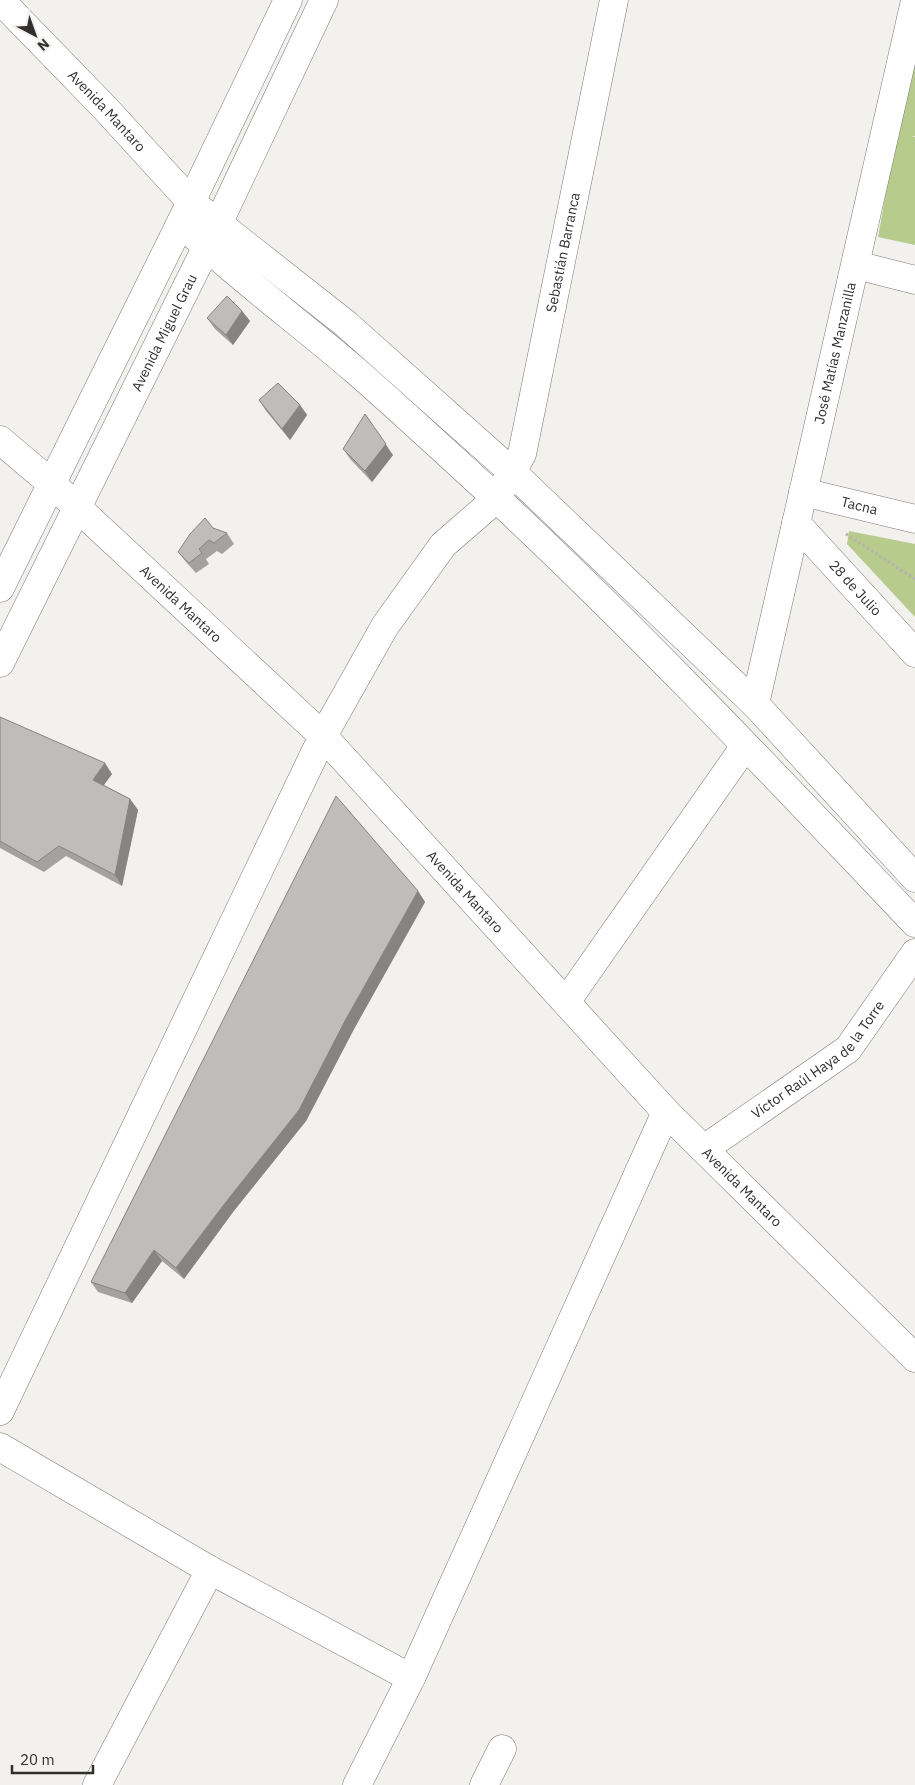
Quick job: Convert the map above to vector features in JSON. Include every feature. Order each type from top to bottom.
[{"type":"street","name":"Avenida Mantaro","points":[[0,0],[105,108],[186,212],[206,248],[356,372],[597,594],[915,923]]},
{"type":"street","points":[[0,588],[186,212],[288,0]]},
{"type":"street","name":"Avenida Miguel Grau","points":[[0,663],[218,224],[324,0]]},
{"type":"street","name":"Sebastián Barranca","points":[[0,1411],[323,736],[385,626],[443,545],[496,499],[522,454],[614,0]]},
{"type":"street","name":"José Matías Manzanilla","points":[[755,704],[915,1]]},
{"type":"street","points":[[186,212],[218,224],[346,324],[512,472],[755,704],[915,878]]},
{"type":"street","points":[[856,265],[915,280]]},
{"type":"street","name":"Avenida Mantaro","points":[[0,440],[52,484],[323,736],[666,1112],[915,1358]]},
{"type":"street","name":"Tacna","points":[[803,492],[915,519]]},
{"type":"street","name":"28 de Julio","points":[[796,523],[915,653]]},
{"type":"street","points":[[566,1002],[745,746]]},
{"type":"street","name":"Víctor Raúl Haya de la Torre","points":[[704,1149],[848,1050],[915,953]]},
{"type":"street","points":[[357,1785],[411,1678],[666,1112]]},
{"type":"street","points":[[0,1447],[210,1570],[411,1678]]},
{"type":"street","points":[[98,1785],[210,1570]]},
{"type":"street","points":[[484,1785],[502,1749]]},
{"type":"path","points":[[845,534],[854,535]]},
{"type":"path","points":[[845,534],[858,548]]},
{"type":"path","points":[[845,534],[915,579]]},
{"type":"green space","points":[[915,55],[915,136],[912,136],[915,137],[915,245],[878,237],[897,132]]},
{"type":"green space","points":[[849,531],[915,544],[915,617],[847,544]]},
{"type":"building","points":[[227,296],[242,311],[226,335],[207,318]]},
{"type":"building","points":[[278,383],[300,405],[282,429],[259,400]]},
{"type":"building","points":[[365,414],[386,444],[365,471],[343,449]]},
{"type":"building","points":[[205,518],[213,528],[227,533],[214,543],[209,540],[199,549],[202,553],[189,563],[178,552],[190,534]]},
{"type":"building","points":[[0,717],[105,763],[93,780],[130,799],[115,875],[59,846],[37,862],[0,841]]},
{"type":"building","points":[[336,796],[418,891],[346,1019],[299,1110],[176,1268],[154,1250],[125,1293],[91,1282]]}]
